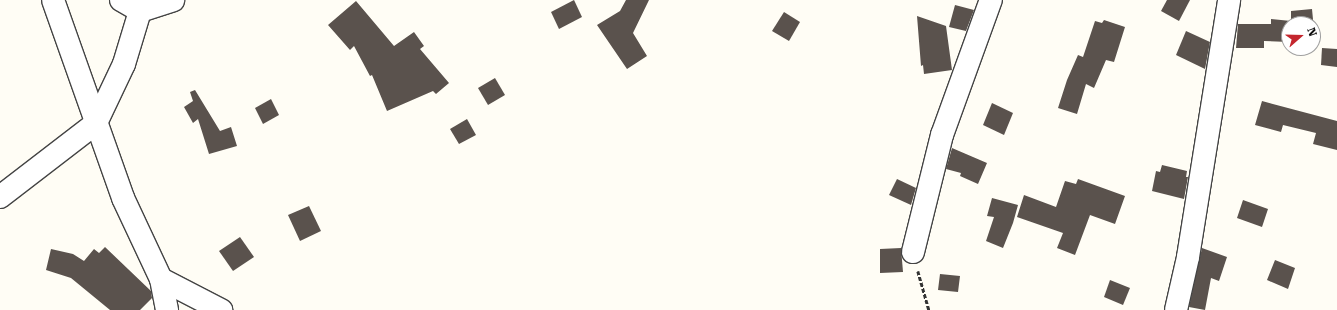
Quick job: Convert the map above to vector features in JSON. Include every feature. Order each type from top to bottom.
[{"type":"street","points":[[54,0],[123,198],[162,279],[167,310]]},
{"type":"street","points":[[121,0],[140,11],[173,0]]},
{"type":"street","points":[[913,252],[942,135],[991,0]]},
{"type":"street","points":[[1176,310],[1188,257],[1229,0]]},
{"type":"street","points":[[0,196],[96,123],[124,64],[140,11]]},
{"type":"street","points":[[162,279],[221,310]]},
{"type":"path","points":[[913,252],[929,310]]},
{"type":"building","points":[[574,0],[582,17],[559,29],[551,12]]},
{"type":"building","points":[[626,0],[649,0],[633,33],[647,56],[627,69],[597,25],[620,11]]},
{"type":"building","points":[[1167,0],[1190,0],[1179,21],[1161,11]]},
{"type":"building","points":[[356,1],[394,46],[414,32],[424,46],[420,49],[449,83],[436,94],[433,91],[387,111],[372,75],[370,76],[354,46],[350,50],[328,25]]},
{"type":"building","points":[[955,5],[974,10],[966,31],[949,27]]},
{"type":"building","points":[[1312,9],[1313,16],[1291,16],[1291,11]]},
{"type":"building","points":[[784,12],[800,22],[789,41],[772,31]]},
{"type":"building","points":[[917,16],[946,26],[952,70],[924,74],[923,65],[921,66]]},
{"type":"building","points":[[1271,19],[1281,20],[1281,42],[1264,41],[1264,48],[1236,48],[1238,24],[1271,24]]},
{"type":"building","points":[[1104,20],[1125,27],[1114,62],[1106,60],[1094,88],[1086,84],[1077,114],[1058,108],[1067,80],[1078,55],[1083,57],[1095,21],[1102,23]]},
{"type":"building","points":[[1186,31],[1210,42],[1205,69],[1176,55]]},
{"type":"building","points":[[1322,48],[1337,49],[1337,67],[1321,65]]},
{"type":"building","points":[[495,78],[505,95],[488,105],[478,88]]},
{"type":"building","points":[[195,90],[220,131],[231,127],[237,146],[209,154],[198,119],[193,123],[184,107],[193,101],[190,92]]},
{"type":"building","points":[[271,99],[279,115],[263,124],[255,108]]},
{"type":"building","points":[[1262,101],[1337,121],[1337,150],[1313,144],[1316,133],[1283,125],[1281,132],[1255,125]]},
{"type":"building","points":[[992,103],[1013,113],[1004,135],[983,125]]},
{"type":"building","points":[[467,119],[476,135],[459,144],[450,129]]},
{"type":"building","points":[[952,148],[987,163],[978,184],[960,176],[961,173],[946,169]]},
{"type":"building","points":[[1162,165],[1187,171],[1186,177],[1188,177],[1184,199],[1152,191],[1156,171],[1160,172]]},
{"type":"building","points":[[897,179],[916,188],[911,205],[889,195]]},
{"type":"building","points":[[1078,179],[1125,196],[1115,224],[1090,215],[1075,255],[1057,248],[1063,233],[1017,217],[1024,195],[1056,207],[1065,181],[1076,184]]},
{"type":"building","points":[[992,198],[1018,205],[1013,223],[1003,248],[986,241],[994,217],[987,216]]},
{"type":"building","points":[[1243,200],[1268,209],[1262,227],[1237,218]]},
{"type":"building","points":[[309,206],[321,231],[300,241],[288,215]]},
{"type":"building","points":[[240,237],[254,257],[233,271],[219,251]]},
{"type":"building","points":[[105,247],[151,291],[152,298],[140,310],[110,310],[71,278],[46,270],[51,249],[73,254],[84,261],[94,249],[99,253]]},
{"type":"building","points":[[901,248],[903,272],[880,273],[880,249]]},
{"type":"building","points":[[1202,248],[1227,257],[1219,281],[1211,278],[1205,310],[1189,307]]},
{"type":"building","points":[[1275,260],[1295,268],[1288,289],[1267,280]]},
{"type":"building","points":[[940,274],[960,276],[958,292],[938,290]]},
{"type":"building","points":[[1110,280],[1130,288],[1123,305],[1104,297]]}]
